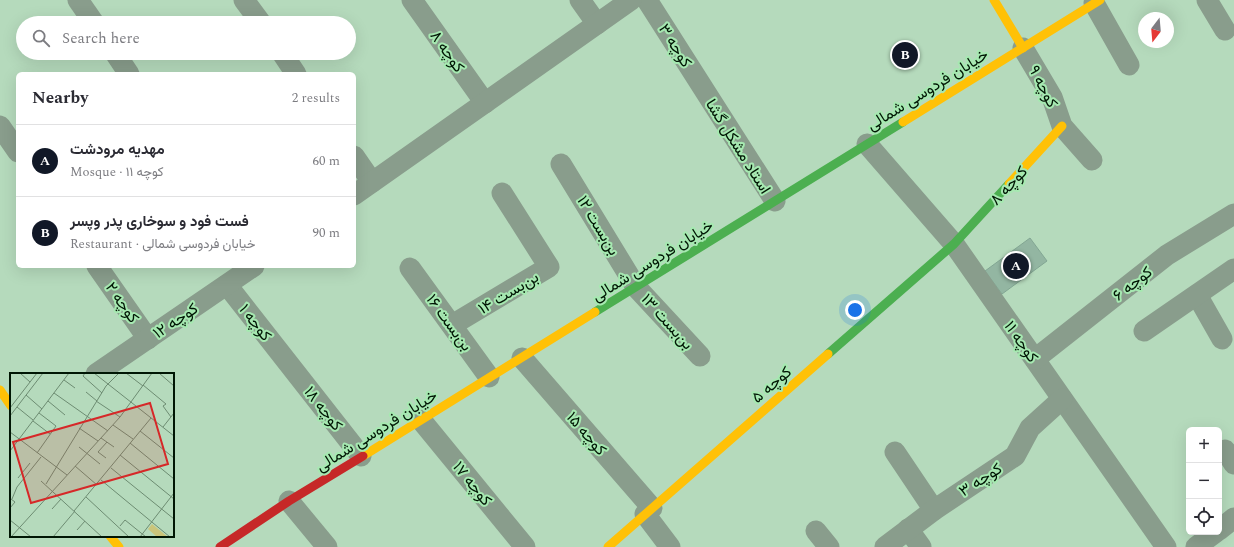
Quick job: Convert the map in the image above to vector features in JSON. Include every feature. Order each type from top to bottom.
[{"type":"street","points":[[78,0],[89,16]]},
{"type":"street","points":[[244,0],[256,16]]},
{"type":"street","name":"کوچه ۸","points":[[412,0],[485,103]]},
{"type":"street","points":[[580,0],[597,24]]},
{"type":"street","points":[[356,194],[630,0]]},
{"type":"street","name":"کوچه ۳","points":[[647,0],[704,90]]},
{"type":"street","points":[[994,0],[1023,48]]},
{"type":"street","points":[[1207,0],[1225,30]]},
{"type":"street","points":[[1097,2],[1130,65]]},
{"type":"street","name":"خیابان فردوسی شمالی","points":[[220,547],[289,501],[361,456],[1097,2]]},
{"type":"street","name":"کوچه ۹","points":[[1023,48],[1052,97],[1062,126]]},
{"type":"street","points":[[120,60],[128,72]]},
{"type":"street","points":[[287,60],[295,72]]},
{"type":"street","name":"استاد مشکل گشا","points":[[704,90],[775,201]]},
{"type":"street","points":[[0,126],[16,149]]},
{"type":"street","points":[[1062,126],[1092,160]]},
{"type":"street","name":"کوچه ۸","points":[[954,244],[1062,126]]},
{"type":"street","name":"کوچه ۱۱","points":[[867,144],[954,244],[1166,547]]},
{"type":"street","points":[[356,159],[372,182]]},
{"type":"street","name":"بن‌بست ۱۲","points":[[561,164],[636,287]]},
{"type":"street","name":"بن‌بست ۱۴","points":[[452,325],[550,267],[502,193]]},
{"type":"street","name":"کوچه ۶","points":[[1035,359],[1168,255],[1234,214]]},
{"type":"street","name":"کوچه ۵","points":[[608,547],[954,244]]},
{"type":"street","name":"کوچه ۲","points":[[99,268],[148,339]]},
{"type":"street","name":"کوچه ۱۲","points":[[97,373],[251,268]]},
{"type":"street","name":"بن‌بست ۱۶","points":[[410,268],[489,377]]},
{"type":"street","points":[[1144,331],[1234,269]]},
{"type":"street","name":"کوچه ۱","points":[[227,285],[286,359]]},
{"type":"street","name":"بن‌بست ۱۳","points":[[636,287],[700,356]]},
{"type":"street","points":[[1197,295],[1222,339]]},
{"type":"street","name":"کوچه ۱۵","points":[[522,358],[649,511],[670,547]]},
{"type":"street","name":"کوچه ۱۸","points":[[286,359],[361,456]]},
{"type":"street","points":[[0,390],[10,405]]},
{"type":"street","name":"کوچه ۳","points":[[885,547],[934,510],[1015,456],[1030,428],[1062,399]]},
{"type":"street","name":"کوچه ۱۷","points":[[421,420],[525,547]]},
{"type":"street","points":[[895,452],[934,510]]},
{"type":"street","points":[[289,501],[327,547]]},
{"type":"street","points":[[1222,528],[1234,518]]},
{"type":"street","points":[[908,529],[921,547]]},
{"type":"street","points":[[816,531],[829,547]]},
{"type":"street","points":[[1196,547],[1212,535]]},
{"type":"street","points":[[111,537],[119,547]]},
{"type":"building","points":[[1030,238],[1047,261],[1002,294],[985,271]]},
{"type":"traffic: fast","points":[[595,312],[903,122]]},
{"type":"traffic: fast","points":[[828,354],[954,244],[1009,184]]},
{"type":"traffic: slow","points":[[994,0],[1023,48]]},
{"type":"traffic: slow","points":[[903,122],[1100,0]]},
{"type":"traffic: slow","points":[[1009,184],[1062,126]]},
{"type":"traffic: slow","points":[[363,456],[595,312]]},
{"type":"traffic: slow","points":[[608,547],[828,354]]},
{"type":"traffic: slow","points":[[0,390],[10,405]]},
{"type":"traffic: slow","points":[[111,537],[119,547]]},
{"type":"traffic: jam","points":[[220,547],[289,501],[363,456]]},
{"type":"place","name":"فست فود و سوخاری پدر وپسر","points":[[905,55]]},
{"type":"place","name":"مهدیه مرودشت","points":[[1016,266]]}]
